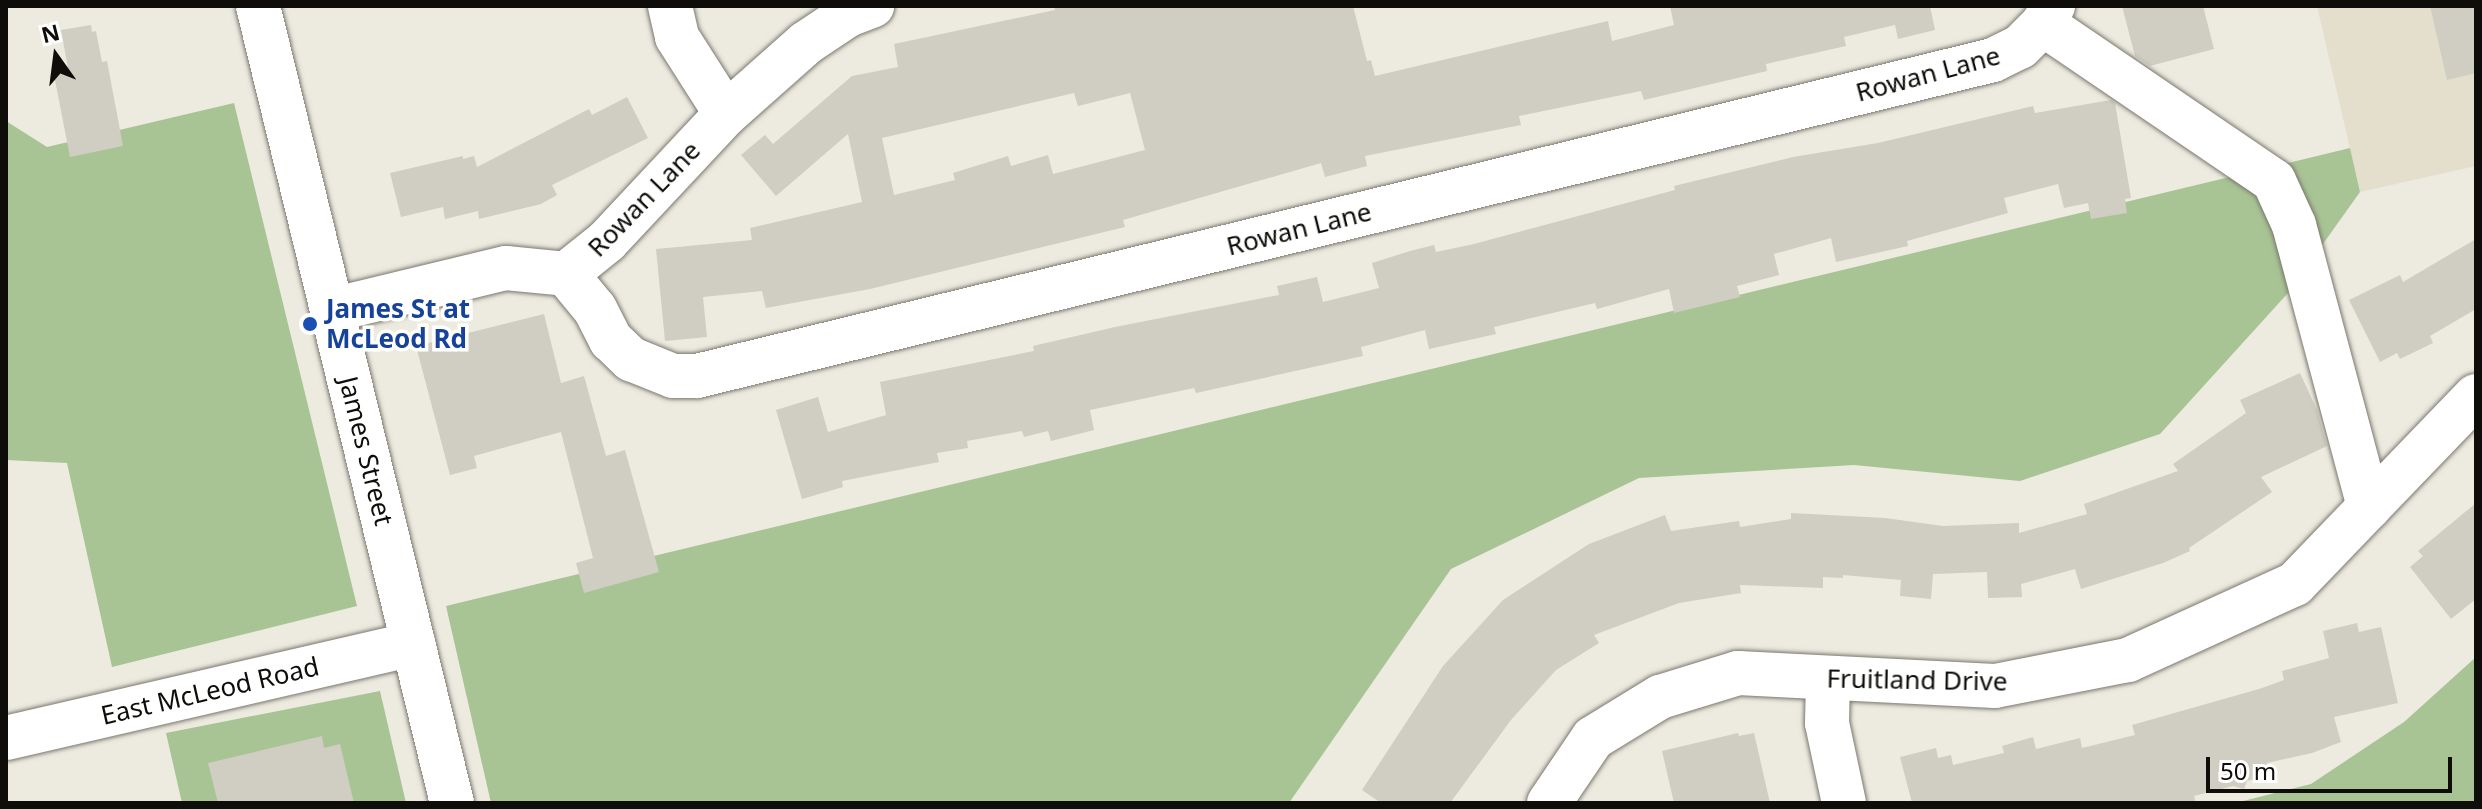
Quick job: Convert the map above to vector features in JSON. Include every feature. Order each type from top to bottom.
[{"type":"street","name":"James Street","points":[[258,6],[452,803]]},
{"type":"street","points":[[670,6],[677,37],[726,114]]},
{"type":"street","name":"Rowan Lane","points":[[332,310],[506,268],[566,274],[607,241],[726,114],[806,43],[848,15],[872,6]]},
{"type":"street","name":"Rowan Lane","points":[[566,274],[595,309],[611,340],[631,359],[673,376],[697,376],[1993,60],[2020,47],[2048,15]]},
{"type":"street","points":[[2048,15],[2274,181],[2294,225],[2369,507]]},
{"type":"street","name":"Fruitland Drive","points":[[1549,803],[1593,738],[1660,697],[1738,673],[1995,686],[2128,660],[2295,584],[2476,396]]},
{"type":"street","name":"East McLeod Road","points":[[6,738],[413,644]]},
{"type":"street","points":[[1828,679],[1827,723],[1844,803]]},
{"type":"shaded area","points":[[2317,6],[2476,6],[2476,166],[2360,192]]},
{"type":"green space","points":[[234,103],[357,606],[112,667],[67,463],[6,460],[6,121],[47,147]]},
{"type":"green space","points":[[2350,148],[2360,192],[2288,293],[2160,434],[2020,481],[1854,465],[1639,478],[1451,569],[1289,803],[491,803],[446,606]]},
{"type":"green space","points":[[2476,657],[2476,803],[2235,803],[2311,784],[2404,722]]},
{"type":"green space","points":[[380,691],[406,803],[182,803],[166,733]]},
{"type":"building","points":[[1054,6],[1353,6],[1367,61],[1371,60],[1375,76],[1608,21],[1612,41],[1674,25],[1670,6],[1930,6],[1935,30],[1898,39],[1895,25],[1844,37],[1846,46],[1766,64],[1767,71],[1644,100],[1641,91],[1519,116],[1521,125],[1365,156],[1367,166],[1325,177],[1321,163],[1123,220],[1125,227],[870,289],[766,308],[762,291],[703,297],[707,337],[665,341],[656,249],[752,240],[750,228],[862,202],[848,134],[776,196],[741,155],[765,135],[773,144],[852,76],[898,67],[894,44],[1055,10]],"holes":[[[1074,93],[1078,106],[1130,93],[1145,150],[1053,174],[1048,155],[1011,166],[1008,156],[953,173],[955,180],[894,195],[882,138]]]},
{"type":"building","points":[[2122,6],[2203,6],[2214,49],[2150,66],[2135,56]]},
{"type":"building","points":[[2430,6],[2476,6],[2476,73],[2447,80]]},
{"type":"building","points":[[91,25],[92,32],[96,31],[102,62],[107,61],[123,146],[70,157],[53,70],[68,68],[61,30]]},
{"type":"building","points":[[627,97],[648,138],[552,185],[557,195],[541,204],[479,219],[478,211],[445,219],[443,207],[401,217],[390,173],[463,156],[463,159],[474,156],[477,167],[589,109],[592,115]]},
{"type":"building","points":[[2111,100],[2115,103],[2131,198],[2125,199],[2127,213],[2091,219],[2088,203],[2064,208],[2058,184],[2004,198],[2008,213],[1907,241],[1908,246],[1836,262],[1831,238],[1774,254],[1779,275],[1737,286],[1740,297],[1674,313],[1669,289],[1597,309],[1595,303],[1494,327],[1496,334],[1429,349],[1425,330],[1361,347],[1363,356],[1196,393],[1194,388],[1090,410],[1094,430],[1051,441],[1048,431],[1024,437],[1022,431],[967,441],[968,448],[937,453],[939,462],[842,481],[843,487],[802,499],[776,410],[818,397],[828,432],[886,415],[880,382],[1034,351],[1033,346],[1115,327],[1279,295],[1277,286],[1317,277],[1323,302],[1379,288],[1372,263],[1410,251],[1434,245],[1436,252],[1474,244],[1675,190],[1674,186],[1793,157],[1878,143],[2033,106],[2035,113]]},
{"type":"building","points":[[2476,239],[2476,309],[2430,336],[2433,343],[2400,359],[2397,353],[2380,362],[2349,300],[2400,275],[2403,282]]},
{"type":"building","points":[[544,314],[561,383],[584,376],[606,456],[625,450],[659,572],[584,593],[576,563],[593,558],[561,432],[474,456],[477,468],[450,475],[416,346]]},
{"type":"building","points":[[2300,373],[2317,410],[2327,446],[2261,477],[2272,492],[2189,548],[2190,551],[2163,563],[2081,589],[2075,569],[2021,584],[2022,597],[1988,598],[1987,572],[1933,574],[1931,599],[1900,596],[1901,580],[1843,575],[1843,578],[1823,577],[1823,588],[1740,585],[1741,593],[1679,603],[1594,635],[1599,643],[1556,670],[1511,720],[1450,803],[1381,803],[1362,790],[1443,666],[1503,600],[1589,544],[1665,515],[1671,531],[1739,521],[1740,527],[1791,519],[1791,513],[1885,518],[1943,526],[2019,523],[2019,533],[2087,514],[2084,504],[2178,471],[2173,464],[2246,413],[2240,400]]},
{"type":"building","points":[[2476,503],[2476,599],[2451,619],[2410,567],[2423,556],[2418,551]]},
{"type":"building","points":[[2357,623],[2359,632],[2381,627],[2398,703],[2334,717],[2341,742],[2312,753],[2267,763],[2270,775],[2247,781],[2244,789],[2233,786],[2194,796],[2196,803],[1912,803],[1900,757],[1936,748],[1938,758],[1951,755],[1953,765],[2004,753],[2002,746],[2033,737],[2036,749],[2080,738],[2082,748],[2135,735],[2132,725],[2259,689],[2284,680],[2282,671],[2329,658],[2323,631]]},
{"type":"building","points":[[1738,733],[1739,736],[1754,733],[1770,803],[1674,803],[1662,751]]},
{"type":"building","points":[[322,736],[324,748],[340,744],[354,803],[218,803],[208,763]]},
{"type":"place","name":"James St at McLeod Rd","points":[[310,324]]}]
